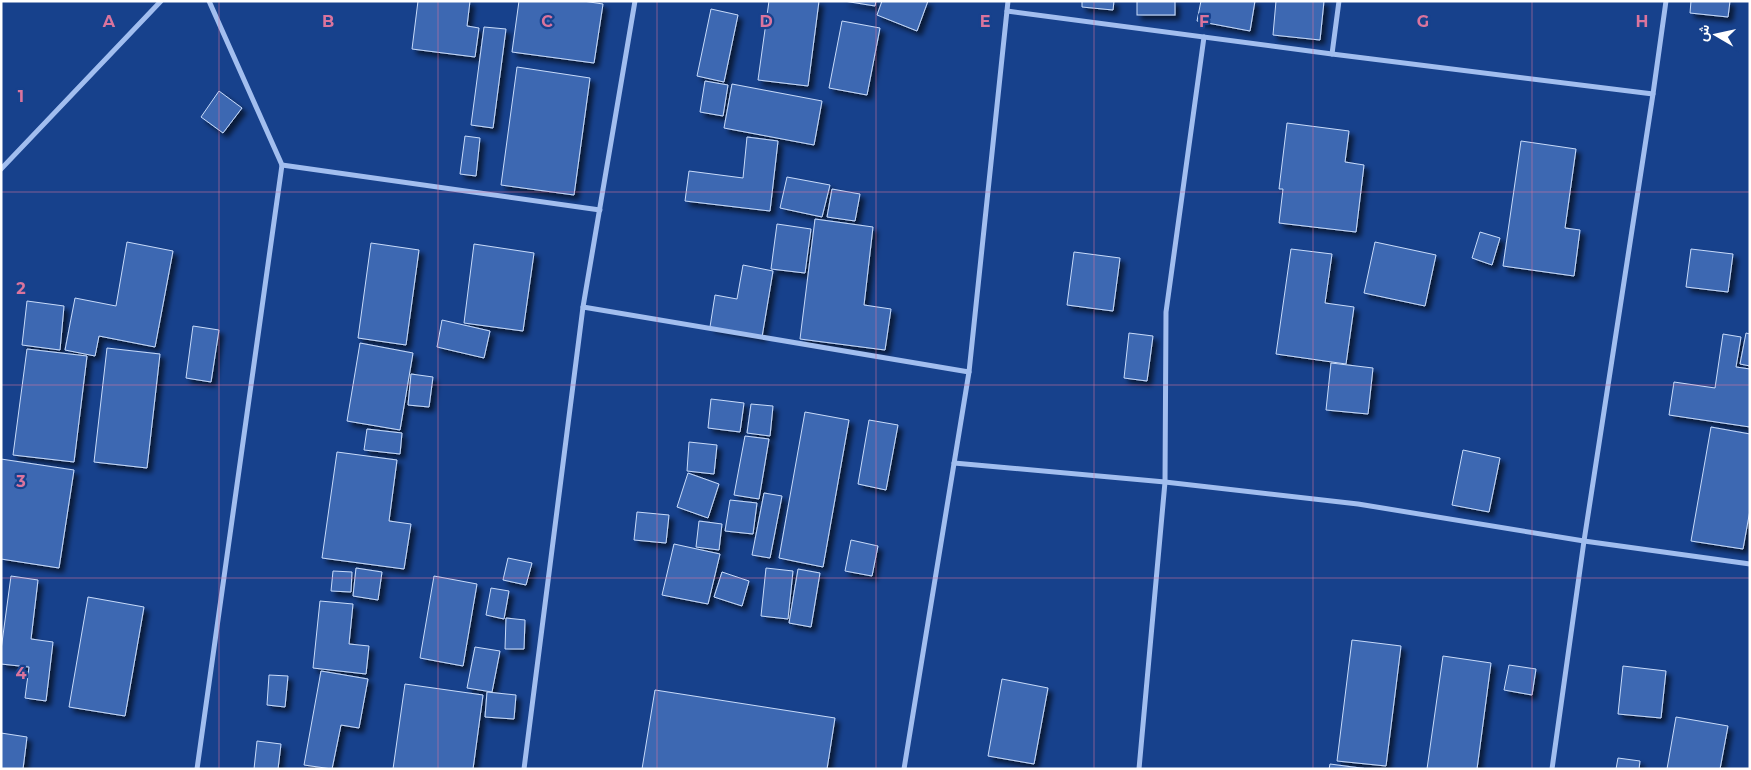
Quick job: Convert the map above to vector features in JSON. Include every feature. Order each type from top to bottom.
[{"type":"street","points":[[1,169],[161,1]]},
{"type":"street","points":[[197,769],[282,165],[209,1]]},
{"type":"street","points":[[524,769],[584,307],[635,1]]},
{"type":"street","points":[[904,769],[969,372],[1008,1]]},
{"type":"street","points":[[1332,54],[1339,1]]},
{"type":"street","points":[[1552,769],[1584,542],[1666,1]]},
{"type":"street","points":[[1007,11],[1653,94]]},
{"type":"street","points":[[1139,769],[1166,482],[1166,312],[1204,37]]},
{"type":"street","points":[[282,165],[600,210]]},
{"type":"street","points":[[584,307],[969,372]]},
{"type":"street","points":[[954,463],[1166,482],[1358,504],[1584,542],[1750,564]]},
{"type":"building","points":[[418,1],[470,1],[467,26],[479,28],[475,57],[412,49]]},
{"type":"building","points":[[519,1],[583,1],[603,4],[594,63],[512,52]]},
{"type":"building","points":[[769,1],[819,1],[808,86],[758,80]]},
{"type":"building","points":[[844,1],[876,1],[875,6]]},
{"type":"building","points":[[882,1],[928,1],[917,31],[877,15]]},
{"type":"building","points":[[1082,1],[1114,1],[1113,10],[1082,7]]},
{"type":"building","points":[[1137,1],[1175,1],[1175,15],[1137,15]]},
{"type":"building","points":[[1201,1],[1255,1],[1250,31],[1197,21]]},
{"type":"building","points":[[1276,1],[1324,1],[1320,40],[1273,35]]},
{"type":"building","points":[[1691,1],[1730,1],[1728,17],[1690,13]]},
{"type":"building","points":[[711,9],[738,15],[724,82],[697,76]]},
{"type":"building","points":[[842,21],[880,28],[867,95],[829,88]]},
{"type":"building","points":[[484,27],[506,29],[493,128],[471,125]]},
{"type":"building","points":[[517,67],[590,78],[574,195],[501,185]]},
{"type":"building","points":[[705,81],[728,85],[723,116],[700,112]]},
{"type":"building","points":[[732,84],[822,101],[814,145],[724,128]]},
{"type":"building","points":[[219,91],[242,108],[223,133],[201,117]]},
{"type":"building","points":[[1287,123],[1349,131],[1345,162],[1364,165],[1356,232],[1279,223],[1283,189],[1279,189]]},
{"type":"building","points":[[465,136],[480,138],[476,176],[460,174]]},
{"type":"building","points":[[747,137],[778,141],[770,211],[685,201],[689,171],[743,178]]},
{"type":"building","points":[[1521,141],[1576,149],[1565,228],[1580,230],[1574,276],[1503,266]]},
{"type":"building","points":[[787,177],[830,185],[822,217],[780,208]]},
{"type":"building","points":[[832,189],[860,194],[855,221],[827,217]]},
{"type":"building","points":[[815,219],[873,227],[864,305],[891,309],[885,350],[800,339]]},
{"type":"building","points":[[777,224],[811,229],[805,273],[771,269]]},
{"type":"building","points":[[1480,232],[1500,238],[1492,265],[1472,258]]},
{"type":"building","points":[[127,242],[173,251],[155,347],[99,336],[95,356],[65,350],[75,298],[116,306]]},
{"type":"building","points":[[1375,242],[1436,255],[1425,306],[1364,293]]},
{"type":"building","points":[[371,243],[419,250],[406,345],[358,338]]},
{"type":"building","points":[[474,244],[534,253],[523,331],[464,323]]},
{"type":"building","points":[[1291,249],[1332,254],[1325,303],[1354,307],[1346,364],[1276,354]]},
{"type":"building","points":[[1691,249],[1733,254],[1728,292],[1686,287]]},
{"type":"building","points":[[1074,252],[1120,258],[1113,311],[1067,305]]},
{"type":"building","points":[[743,265],[773,271],[762,337],[710,327],[715,295],[737,299]]},
{"type":"building","points":[[27,301],[64,306],[60,350],[22,345]]},
{"type":"building","points":[[442,320],[490,331],[484,358],[437,347]]},
{"type":"building","points":[[193,326],[219,330],[211,382],[186,378]]},
{"type":"building","points":[[1129,333],[1153,336],[1147,381],[1124,378]]},
{"type":"building","points":[[1746,333],[1750,334],[1750,366],[1740,364]]},
{"type":"building","points":[[1723,334],[1741,337],[1736,367],[1750,369],[1750,427],[1669,415],[1674,382],[1715,388]]},
{"type":"building","points":[[360,343],[413,353],[400,430],[347,421]]},
{"type":"building","points":[[107,348],[160,354],[147,468],[94,462]]},
{"type":"building","points":[[27,349],[87,356],[74,462],[13,455]]},
{"type":"building","points":[[1331,363],[1373,368],[1368,414],[1326,410]]},
{"type":"building","points":[[411,374],[433,377],[429,407],[408,405]]},
{"type":"building","points":[[711,399],[744,403],[740,432],[708,428]]},
{"type":"building","points":[[751,404],[773,406],[770,436],[747,433]]},
{"type":"building","points":[[805,412],[849,420],[823,567],[779,558]]},
{"type":"building","points":[[869,420],[898,425],[886,490],[858,484]]},
{"type":"building","points":[[1711,427],[1750,434],[1750,510],[1743,549],[1691,541]]},
{"type":"building","points":[[367,429],[402,433],[400,454],[364,450]]},
{"type":"building","points":[[745,436],[769,439],[759,499],[734,495]]},
{"type":"building","points":[[689,442],[717,445],[714,474],[687,471]]},
{"type":"building","points":[[1463,450],[1500,458],[1489,512],[1452,505]]},
{"type":"building","points":[[337,452],[397,460],[389,521],[411,524],[404,569],[322,558]]},
{"type":"building","points":[[1,459],[74,470],[59,568],[1,559]]},
{"type":"building","points":[[688,473],[719,484],[708,518],[677,507]]},
{"type":"building","points":[[764,493],[782,496],[770,558],[752,555]]},
{"type":"building","points":[[730,500],[757,503],[753,534],[725,531]]},
{"type":"building","points":[[637,512],[669,515],[666,543],[634,540]]},
{"type":"building","points":[[699,521],[722,524],[719,550],[696,547]]},
{"type":"building","points":[[851,540],[878,546],[872,576],[845,571]]},
{"type":"building","points":[[674,544],[720,554],[708,604],[662,595]]},
{"type":"building","points":[[508,558],[532,563],[526,585],[503,580]]},
{"type":"building","points":[[356,568],[382,572],[378,600],[353,596]]},
{"type":"building","points":[[766,568],[793,571],[788,619],[761,616]]},
{"type":"building","points":[[798,569],[820,573],[811,627],[789,623]]},
{"type":"building","points":[[333,571],[352,572],[351,592],[331,591]]},
{"type":"building","points":[[722,572],[749,581],[742,606],[714,597]]},
{"type":"building","points":[[11,576],[38,580],[31,639],[53,642],[46,701],[25,698],[29,667],[1,664],[1,650]]},
{"type":"building","points":[[434,576],[477,584],[463,666],[420,658]]},
{"type":"building","points":[[491,588],[509,591],[504,619],[486,615]]},
{"type":"building","points":[[88,597],[144,607],[125,716],[69,707]]},
{"type":"building","points":[[320,601],[353,604],[349,644],[369,646],[366,674],[313,668]]},
{"type":"building","points":[[506,618],[525,620],[524,649],[505,649]]},
{"type":"building","points":[[1352,640],[1401,646],[1386,766],[1337,761]]},
{"type":"building","points":[[475,647],[500,651],[492,692],[467,688]]},
{"type":"building","points":[[1443,656],[1491,663],[1477,769],[1427,769]]},
{"type":"building","points":[[1509,665],[1536,669],[1532,695],[1504,690]]},
{"type":"building","points":[[1623,666],[1666,671],[1661,718],[1618,714]]},
{"type":"building","points":[[321,671],[368,679],[359,728],[341,725],[332,769],[304,765]]},
{"type":"building","points":[[269,675],[288,676],[285,707],[267,705]]},
{"type":"building","points":[[1002,679],[1048,688],[1034,764],[988,756]]},
{"type":"building","points":[[405,684],[483,695],[473,769],[393,769]]},
{"type":"building","points":[[655,690],[835,718],[827,769],[642,769]]},
{"type":"building","points":[[487,692],[516,695],[514,719],[485,717]]},
{"type":"building","points":[[1676,717],[1728,726],[1720,769],[1667,769]]},
{"type":"building","points":[[1,733],[27,737],[23,769],[1,769]]},
{"type":"building","points":[[257,741],[281,744],[278,769],[254,769]]},
{"type":"building","points":[[1618,758],[1640,761],[1639,769],[1616,769]]},
{"type":"building","points":[[1330,764],[1368,769],[1329,769]]}]
